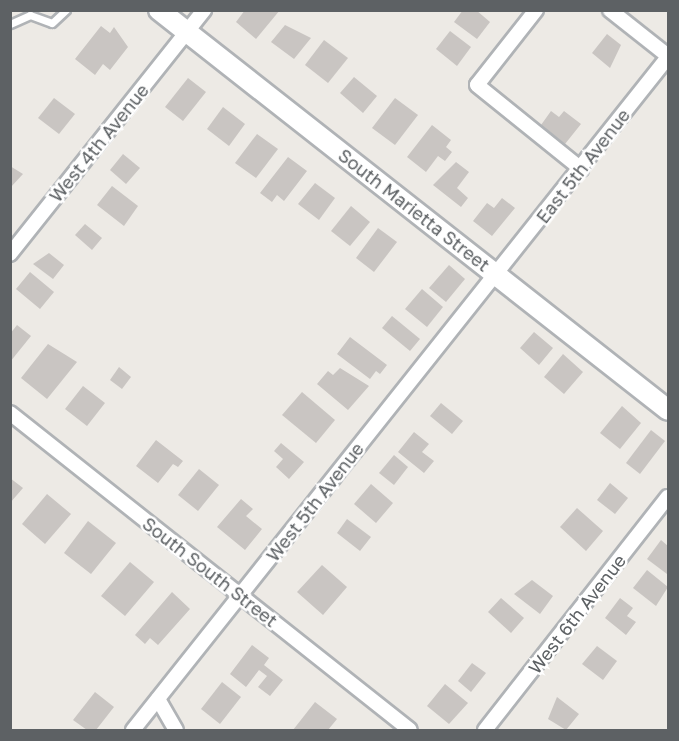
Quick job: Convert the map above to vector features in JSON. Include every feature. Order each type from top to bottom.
[{"type":"main road","name":"South Marietta Street","points":[[159,10],[669,410]]},
{"type":"street","name":"West 4th Avenue","points":[[10,254],[204,10]]},
{"type":"street","points":[[536,10],[477,85],[580,169]]},
{"type":"street","points":[[610,10],[669,56]]},
{"type":"street","name":"East 5th Avenue","points":[[496,274],[669,56]]},
{"type":"street","name":"West 5th Avenue","points":[[133,730],[496,274]]},
{"type":"street","name":"South South Street","points":[[10,413],[410,730]]},
{"type":"street","name":"West 6th Avenue","points":[[485,730],[669,497]]},
{"type":"street","points":[[158,699],[176,730]]},
{"type":"lane","points":[[10,24],[30,15],[52,23],[66,10]]},
{"type":"building","points":[[245,10],[280,10],[256,39],[236,22]]},
{"type":"building","points":[[463,10],[476,10],[490,22],[477,39],[454,22]]},
{"type":"building","points":[[285,25],[311,38],[294,59],[271,42]]},
{"type":"building","points":[[101,26],[110,33],[114,27],[128,47],[110,70],[103,64],[95,75],[75,59]]},
{"type":"building","points":[[450,31],[471,47],[457,66],[436,49]]},
{"type":"building","points":[[607,34],[621,45],[610,68],[592,53]]},
{"type":"building","points":[[324,40],[348,58],[328,83],[305,65]]},
{"type":"building","points":[[354,77],[377,96],[363,113],[340,93]]},
{"type":"building","points":[[188,78],[206,92],[183,121],[165,107]]},
{"type":"building","points":[[54,98],[75,114],[59,134],[38,118]]},
{"type":"building","points":[[395,98],[418,115],[395,145],[372,128]]},
{"type":"building","points":[[223,107],[245,124],[229,146],[207,129]]},
{"type":"building","points":[[551,111],[559,117],[564,111],[581,124],[565,144],[541,125]]},
{"type":"building","points":[[432,125],[451,140],[446,147],[452,152],[445,161],[438,156],[426,172],[407,157]]},
{"type":"building","points":[[257,134],[278,149],[256,178],[235,163]]},
{"type":"building","points":[[123,154],[140,168],[126,184],[110,170]]},
{"type":"building","points":[[288,157],[307,171],[284,201],[277,195],[272,202],[260,193]]},
{"type":"building","points":[[456,162],[469,172],[457,188],[468,198],[461,207],[433,185]]},
{"type":"building","points":[[10,166],[23,174],[10,188]]},
{"type":"building","points":[[315,183],[335,198],[319,220],[298,204]]},
{"type":"building","points":[[112,186],[138,206],[124,226],[97,205]]},
{"type":"building","points":[[502,198],[515,208],[492,236],[473,221],[487,203],[494,208]]},
{"type":"building","points":[[351,206],[370,222],[350,246],[331,231]]},
{"type":"building","points":[[85,224],[102,238],[92,250],[75,235]]},
{"type":"building","points":[[378,228],[397,242],[374,272],[356,258]]},
{"type":"building","points":[[49,253],[64,265],[53,279],[33,264]]},
{"type":"building","points":[[449,265],[465,279],[446,302],[429,288]]},
{"type":"building","points":[[30,272],[54,292],[40,309],[16,289]]},
{"type":"building","points":[[422,289],[443,307],[427,327],[405,309]]},
{"type":"building","points":[[392,316],[420,339],[410,351],[382,328]]},
{"type":"building","points":[[17,325],[31,336],[10,362],[10,334]]},
{"type":"building","points":[[534,332],[553,348],[539,365],[520,348]]},
{"type":"building","points":[[350,337],[387,365],[380,374],[376,371],[370,379],[337,354]]},
{"type":"building","points":[[48,344],[77,362],[47,399],[21,378]]},
{"type":"building","points":[[563,354],[583,372],[564,394],[544,377]]},
{"type":"building","points":[[119,367],[131,377],[122,389],[110,380]]},
{"type":"building","points":[[340,368],[369,386],[348,410],[317,384],[328,371],[333,375]]},
{"type":"building","points":[[83,386],[105,403],[87,426],[65,409]]},
{"type":"building","points":[[302,392],[335,420],[316,443],[282,415]]},
{"type":"building","points":[[441,403],[463,421],[452,434],[430,416]]},
{"type":"building","points":[[622,406],[641,423],[620,449],[600,433]]},
{"type":"building","points":[[651,430],[665,441],[640,474],[626,463]]},
{"type":"building","points":[[414,432],[429,444],[422,452],[434,461],[424,473],[398,452]]},
{"type":"building","points":[[156,440],[183,461],[178,467],[173,464],[158,483],[136,466]]},
{"type":"building","points":[[281,443],[304,462],[289,479],[276,467],[283,459],[274,451]]},
{"type":"building","points":[[394,455],[408,467],[394,485],[379,473]]},
{"type":"building","points":[[199,469],[219,485],[198,511],[178,495]]},
{"type":"building","points":[[10,478],[23,488],[10,503]]},
{"type":"building","points":[[610,483],[628,498],[615,514],[597,500]]},
{"type":"building","points":[[371,484],[393,503],[376,523],[354,504]]},
{"type":"building","points":[[47,494],[71,514],[45,544],[22,524]]},
{"type":"building","points":[[241,499],[253,509],[246,516],[262,529],[245,550],[217,527]]},
{"type":"building","points":[[577,508],[603,531],[586,551],[560,527]]},
{"type":"building","points":[[347,519],[371,537],[360,551],[337,533]]},
{"type":"building","points":[[88,521],[116,543],[91,574],[64,553]]},
{"type":"building","points":[[661,540],[668,546],[667,574],[647,559]]},
{"type":"building","points":[[130,562],[154,582],[125,616],[101,596]]},
{"type":"building","points":[[322,565],[347,587],[323,615],[297,592]]},
{"type":"building","points":[[647,570],[668,587],[656,606],[633,588]]},
{"type":"building","points":[[532,580],[553,596],[540,614],[514,594]]},
{"type":"building","points":[[172,592],[190,609],[158,645],[150,638],[145,644],[135,635]]},
{"type":"building","points":[[501,598],[524,618],[511,633],[488,612]]},
{"type":"building","points":[[620,598],[633,608],[627,616],[636,622],[626,635],[605,618]]},
{"type":"building","points":[[252,645],[269,658],[264,665],[283,680],[270,696],[258,687],[267,676],[259,670],[246,687],[230,674]]},
{"type":"building","points":[[597,646],[617,661],[603,680],[582,664]]},
{"type":"building","points":[[472,663],[486,673],[471,692],[458,681]]},
{"type":"building","points":[[222,682],[241,697],[220,724],[201,709]]},
{"type":"building","points":[[445,684],[468,703],[449,724],[427,706]]},
{"type":"building","points":[[95,692],[114,707],[96,730],[87,730],[73,720]]},
{"type":"building","points":[[557,697],[579,714],[566,730],[548,719]]},
{"type":"building","points":[[315,702],[337,719],[328,730],[293,730]]}]
